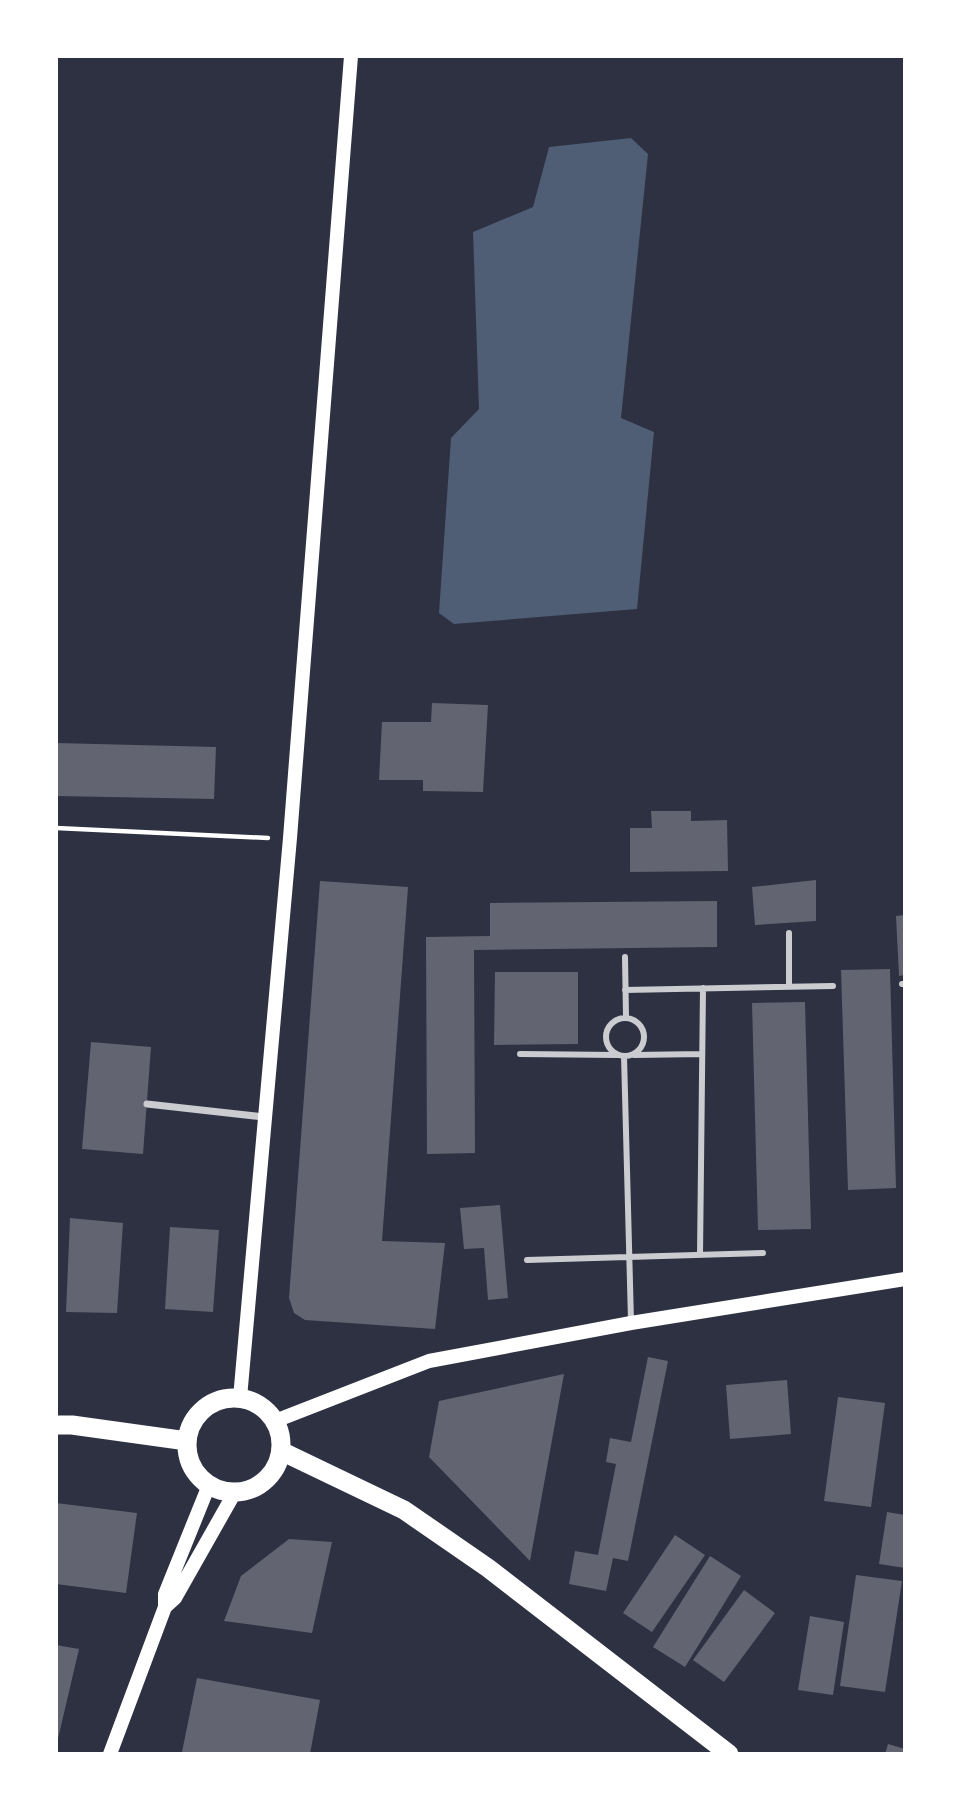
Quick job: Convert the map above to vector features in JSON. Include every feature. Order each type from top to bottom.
[{"type":"highway","points":[[240,1398],[253,1402],[275,1420],[281,1435],[281,1451],[271,1475],[248,1490],[235,1492],[209,1485],[191,1466],[187,1441],[191,1426],[205,1409],[225,1399],[240,1398]]},
{"type":"highway","points":[[56,1426],[72,1424],[187,1441]]},
{"type":"highway","points":[[281,1451],[404,1510],[488,1568],[729,1754]]},
{"type":"main road","points":[[240,1398],[290,838],[351,56]]},
{"type":"main road","points":[[275,1420],[429,1361],[631,1323],[905,1279]]},
{"type":"main road","points":[[110,1754],[165,1607],[165,1594],[209,1485]]},
{"type":"main road","points":[[165,1607],[176,1598],[235,1492]]},
{"type":"street","points":[[789,933],[789,986]]},
{"type":"street","points":[[625,957],[626,1017]]},
{"type":"street","points":[[625,990],[833,986]]},
{"type":"street","points":[[700,1255],[703,988]]},
{"type":"street","points":[[622,1056],[611,1050],[606,1035],[614,1021],[626,1017],[636,1021],[644,1036],[641,1047],[632,1055]]},
{"type":"street","points":[[520,1054],[702,1054]]},
{"type":"street","points":[[622,1056],[631,1323]]},
{"type":"street","points":[[146,1104],[264,1117]]},
{"type":"street","points":[[527,1260],[764,1253]]},
{"type":"path","points":[[56,828],[290,838]]},
{"type":"water","points":[[631,138],[648,154],[621,418],[654,432],[637,609],[454,624],[439,613],[451,438],[479,409],[473,232],[533,207],[549,147]]},
{"type":"building","points":[[432,703],[488,705],[483,792],[423,791],[423,780],[379,780],[382,722],[431,722]]},
{"type":"building","points":[[56,743],[216,747],[214,799],[56,796]]},
{"type":"building","points":[[651,811],[691,811],[691,821],[727,820],[728,871],[630,872],[630,828],[652,828]]},
{"type":"building","points":[[816,880],[816,921],[755,925],[752,887]]},
{"type":"building","points":[[320,881],[408,887],[382,1241],[445,1243],[435,1329],[305,1320],[294,1313],[289,1298]]},
{"type":"building","points":[[717,901],[717,947],[474,950],[475,1153],[427,1154],[426,937],[490,936],[490,903]]},
{"type":"building","points":[[905,915],[905,975],[899,976],[896,916]]},
{"type":"building","points":[[890,969],[896,1188],[848,1190],[841,970]]},
{"type":"building","points":[[495,972],[578,972],[578,1044],[494,1045]]},
{"type":"building","points":[[805,1002],[811,1229],[758,1230],[752,1003]]},
{"type":"building","points":[[91,1042],[151,1047],[143,1154],[82,1149]]},
{"type":"building","points":[[500,1205],[508,1298],[488,1300],[484,1248],[464,1249],[460,1208]]},
{"type":"building","points":[[70,1218],[123,1223],[117,1313],[66,1312]]},
{"type":"building","points":[[170,1227],[219,1230],[213,1312],[165,1309]]},
{"type":"building","points":[[648,1357],[668,1361],[628,1561],[613,1558],[606,1591],[569,1584],[575,1551],[598,1555],[616,1464],[606,1462],[610,1438],[631,1442]]},
{"type":"building","points":[[564,1374],[530,1561],[429,1457],[439,1401]]},
{"type":"building","points":[[787,1380],[791,1434],[730,1439],[726,1385]]},
{"type":"building","points":[[838,1397],[885,1403],[871,1507],[824,1501]]},
{"type":"building","points":[[56,1503],[137,1513],[126,1593],[56,1584]]},
{"type":"building","points":[[887,1512],[905,1515],[905,1568],[879,1564]]},
{"type":"building","points":[[675,1535],[705,1555],[652,1632],[623,1613]]},
{"type":"building","points":[[289,1539],[332,1542],[312,1633],[224,1621],[241,1576]]},
{"type":"building","points":[[710,1556],[741,1576],[685,1667],[653,1647]]},
{"type":"building","points":[[856,1575],[902,1581],[885,1692],[840,1686]]},
{"type":"building","points":[[744,1590],[775,1613],[724,1682],[693,1660]]},
{"type":"building","points":[[810,1616],[844,1622],[833,1695],[798,1690]]},
{"type":"building","points":[[56,1645],[79,1649],[57,1743],[56,1742]]},
{"type":"building","points":[[197,1678],[320,1700],[310,1754],[182,1752]]},
{"type":"building","points":[[888,1744],[905,1749],[905,1754],[885,1754]]}]
